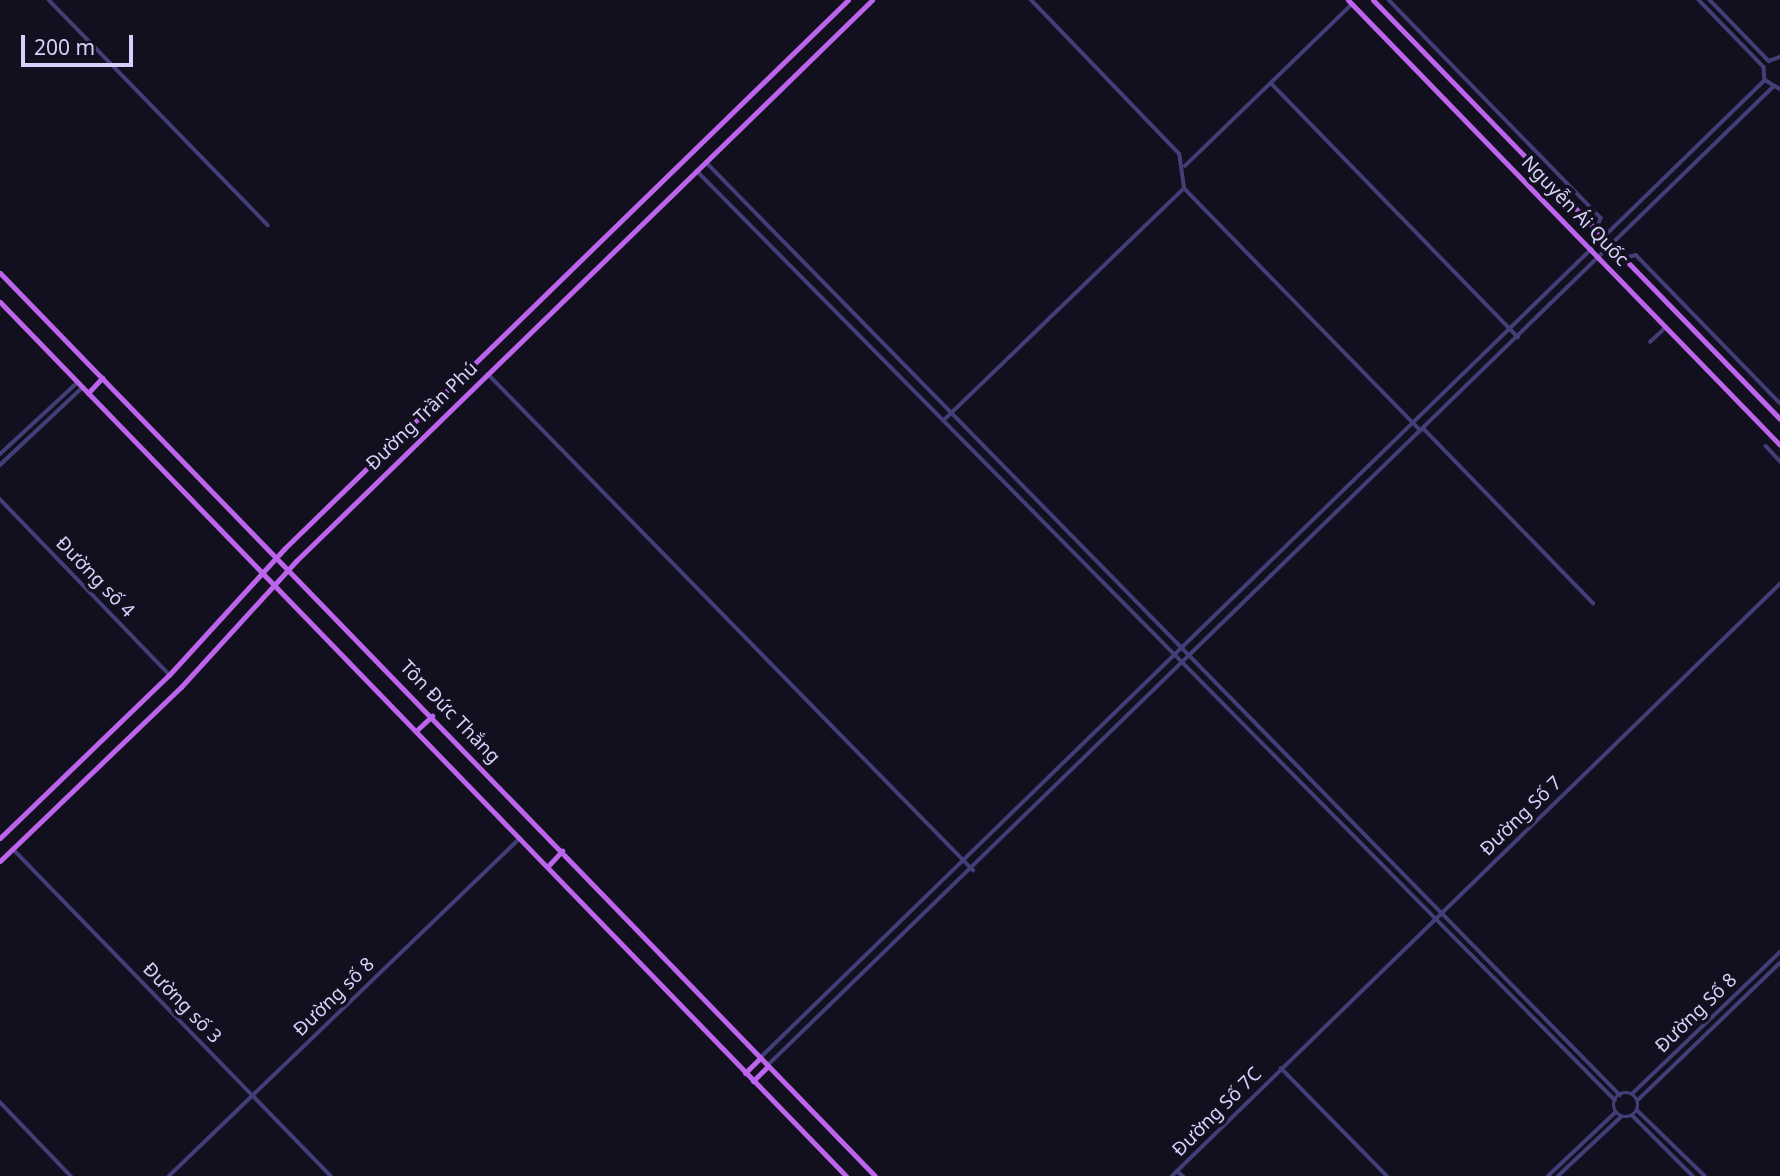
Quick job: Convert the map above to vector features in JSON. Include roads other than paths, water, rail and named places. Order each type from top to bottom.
[{"type":"main road","name":"Đường Trần Phú","points":[[0,836],[169,675],[276,557],[848,0]]},
{"type":"main road","name":"Đường Trần Phú","points":[[0,861],[181,687],[288,569],[872,0]]},
{"type":"main road","name":"Nguyễn Ái Quốc","points":[[1373,0],[1780,419]]},
{"type":"main road","name":"Nguyễn Ái Quốc","points":[[1350,2],[1780,445]]},
{"type":"main road","points":[[693,151],[706,162]]},
{"type":"main road","points":[[684,160],[697,171]]},
{"type":"main road","name":"Tôn Đức Thắng","points":[[0,273],[875,1176]]},
{"type":"main road","name":"Tôn Đức Thắng","points":[[0,302],[260,575],[417,730],[846,1176]]},
{"type":"main road","points":[[476,362],[488,374]]},
{"type":"main road","points":[[88,393],[102,378]]},
{"type":"main road","points":[[436,401],[448,413]]},
{"type":"main road","points":[[169,675],[181,687]]},
{"type":"main road","points":[[417,730],[432,716]]},
{"type":"main road","points":[[0,836],[13,849]]},
{"type":"main road","points":[[548,866],[562,851]]},
{"type":"main road","points":[[745,1073],[761,1058]]},
{"type":"main road","points":[[753,1081],[768,1066]]},
{"type":"street","points":[[49,0],[268,225]]},
{"type":"street","points":[[943,421],[1184,188],[1185,166],[1031,0]]},
{"type":"street","points":[[1389,0],[1601,218],[1597,230]]},
{"type":"street","points":[[1699,0],[1764,66],[1765,80],[1772,88],[1780,89]]},
{"type":"street","points":[[1710,0],[1769,61]]},
{"type":"street","points":[[1185,166],[1344,13],[1350,2]]},
{"type":"street","points":[[1764,66],[1780,57]]},
{"type":"street","points":[[761,1058],[1513,332],[1594,253],[1604,237],[1765,80]]},
{"type":"street","points":[[1272,83],[1518,337]]},
{"type":"street","points":[[768,1066],[1183,667],[1772,88]]},
{"type":"street","points":[[706,162],[1182,652],[1619,1095]]},
{"type":"street","points":[[697,171],[1175,659],[1615,1100],[1616,1112],[1621,1116],[1633,1116],[1693,1176]]},
{"type":"street","points":[[1184,188],[1593,603]]},
{"type":"street","points":[[1624,258],[1636,255],[1780,403]]},
{"type":"street","points":[[815,290],[822,283]]},
{"type":"street","points":[[1650,342],[1666,327]]},
{"type":"street","points":[[488,374],[972,870]]},
{"type":"street","points":[[0,454],[80,384]]},
{"type":"street","points":[[0,465],[80,384]]},
{"type":"street","points":[[1766,446],[1780,461]]},
{"type":"street","name":"Đường số 4","points":[[0,499],[169,675]]},
{"type":"street","points":[[1056,537],[1063,530]]},
{"type":"street","name":"Đường Số 7","points":[[1281,1068],[1780,584]]},
{"type":"street","points":[[1072,758],[1080,766]]},
{"type":"street","name":"Đường số 8","points":[[169,1176],[520,838]]},
{"type":"street","name":"Đường số 3","points":[[13,849],[331,1176]]},
{"type":"street","points":[[873,951],[880,958]]},
{"type":"street","name":"Đường Số 8","points":[[1632,1094],[1780,952]]},
{"type":"street","points":[[1772,960],[1779,965]]},
{"type":"street","name":"Đường Số 8","points":[[1638,1100],[1779,965]]},
{"type":"street","points":[[1281,1068],[1387,1176]]},
{"type":"street","name":"Đường Số 7C","points":[[1172,1176],[1281,1068]]},
{"type":"street","points":[[1615,1100],[1619,1095],[1632,1094],[1638,1100],[1637,1111],[1633,1116]]},
{"type":"street","points":[[0,1102],[71,1176]]},
{"type":"street","points":[[1637,1111],[1704,1176]]},
{"type":"street","points":[[1548,1176],[1616,1112]]},
{"type":"street","points":[[1558,1176],[1621,1116]]},
{"type":"street","points":[[1177,1171],[1183,1176]]}]
